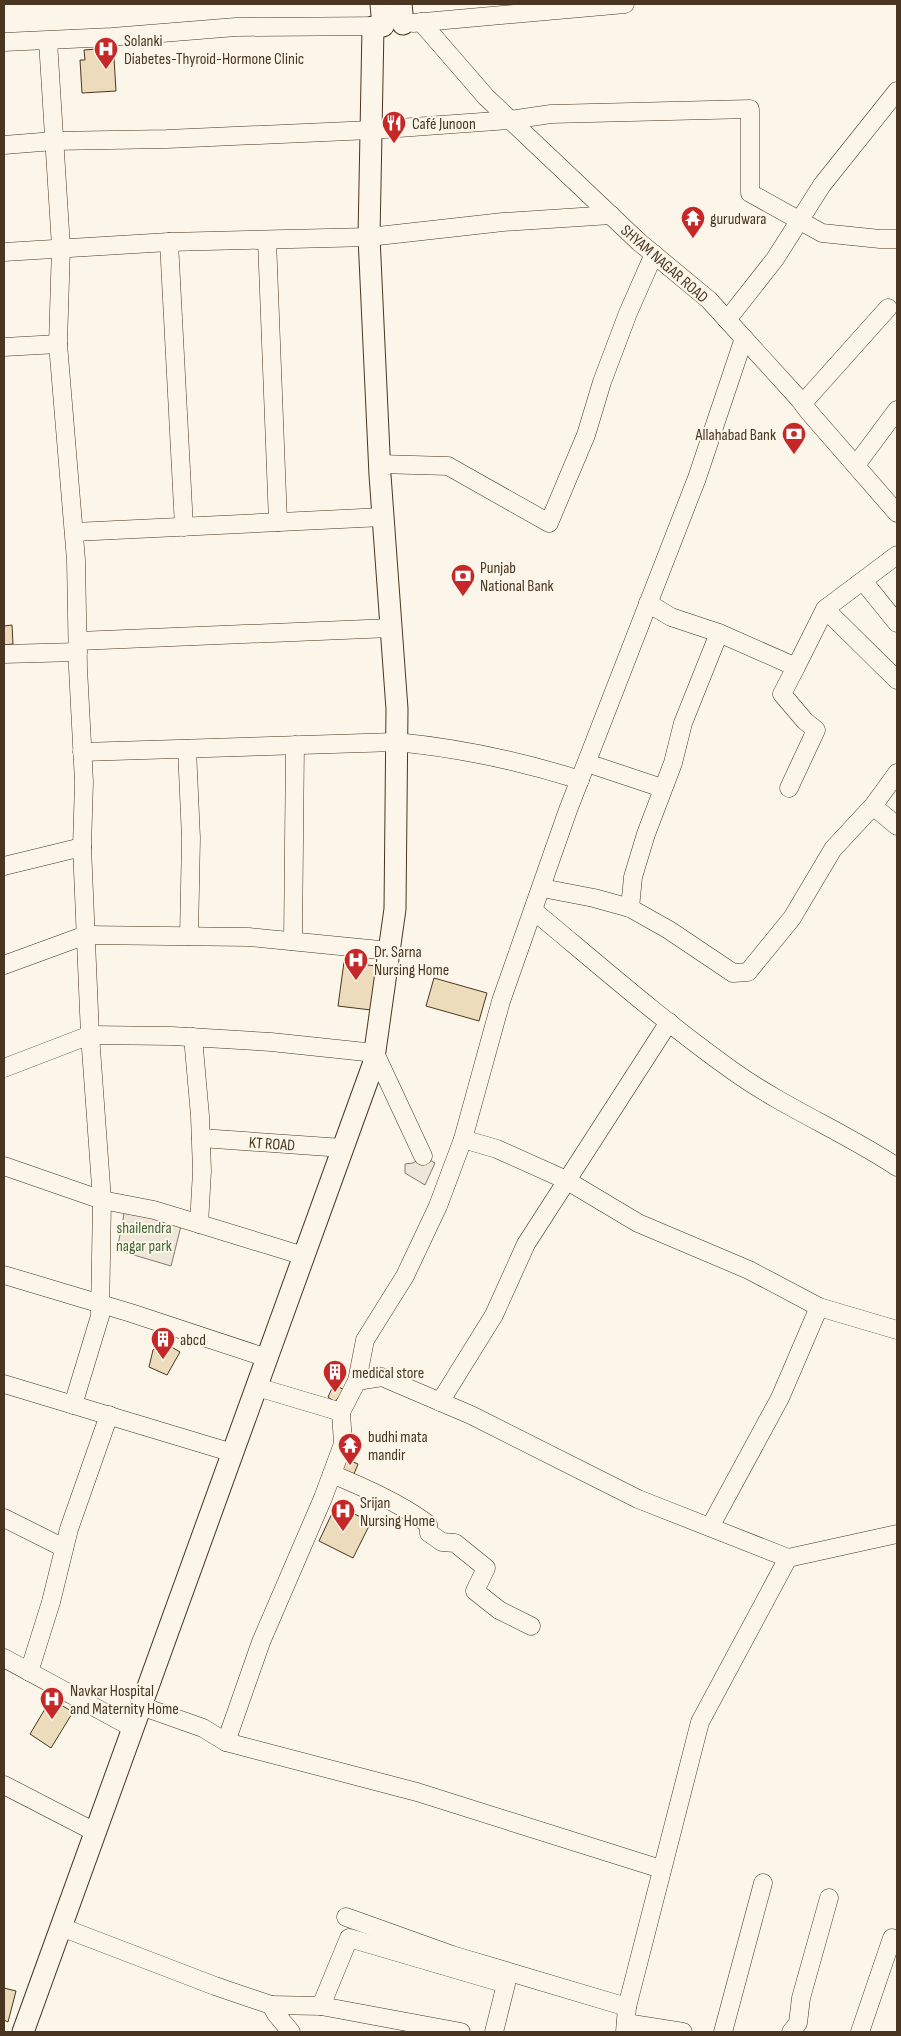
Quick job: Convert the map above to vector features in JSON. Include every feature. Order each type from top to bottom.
[{"type":"main road","points":[[23,2032],[373,1065],[396,909],[397,709],[382,517],[369,237],[372,130],[396,21],[381,4]]},
{"type":"street","points":[[4,42],[236,27],[396,21],[625,4]]},
{"type":"street","name":"SHYAM NAGAR ROAD","points":[[396,21],[486,97],[611,215],[708,300],[802,403],[897,513]]},
{"type":"street","points":[[48,40],[61,247],[58,344],[74,532],[84,782],[82,847],[90,1034],[102,1200],[100,1316],[72,1405]]},
{"type":"street","points":[[727,320],[775,259],[822,185],[897,91]]},
{"type":"street","points":[[4,145],[54,141],[167,140],[372,130],[510,120],[551,114],[750,109],[750,193],[800,219],[822,233],[897,239]]},
{"type":"street","points":[[879,113],[897,118]]},
{"type":"street","points":[[4,252],[61,247],[169,242],[369,237],[503,222],[611,215]]},
{"type":"street","points":[[266,240],[278,522]]},
{"type":"street","points":[[169,242],[184,527]]},
{"type":"street","points":[[379,464],[448,466],[549,523],[586,434],[602,382],[628,312],[654,254]]},
{"type":"street","points":[[802,403],[888,308]]},
{"type":"street","points":[[226,1742],[261,1642],[290,1579],[332,1474],[342,1444],[341,1412],[357,1381],[365,1340],[404,1276],[438,1206],[463,1139],[501,1001],[580,780],[697,478],[744,338]]},
{"type":"street","points":[[4,347],[58,344]]},
{"type":"street","points":[[856,465],[897,410]]},
{"type":"street","points":[[74,532],[382,517]]},
{"type":"street","points":[[789,788],[816,730],[805,721],[782,694],[826,609],[897,555]]},
{"type":"street","points":[[863,581],[897,623]]},
{"type":"street","points":[[648,603],[671,618],[719,633],[796,667]]},
{"type":"street","points":[[826,609],[897,680]]},
{"type":"street","points":[[4,654],[78,647],[391,628]]},
{"type":"street","points":[[630,908],[633,877],[662,788],[673,763],[683,723],[719,633]]},
{"type":"street","points":[[82,752],[396,742],[437,746],[492,756],[533,765],[580,780]]},
{"type":"street","points":[[293,940],[295,745]]},
{"type":"street","points":[[187,749],[191,838],[188,936]]},
{"type":"street","points":[[587,763],[662,788]]},
{"type":"street","points":[[542,888],[594,898],[630,908],[669,930],[733,973],[748,972],[792,918],[833,849],[873,806],[897,774]]},
{"type":"street","points":[[873,806],[897,826]]},
{"type":"street","points":[[4,866],[82,847]]},
{"type":"street","points":[[534,911],[669,1022],[741,1077],[797,1112],[860,1144],[897,1167]]},
{"type":"street","points":[[4,965],[86,935],[249,937],[390,951]]},
{"type":"street","points":[[440,1402],[494,1315],[526,1244],[669,1022]]},
{"type":"street","points":[[4,1068],[90,1034],[193,1037],[375,1052],[423,1156]]},
{"type":"street","points":[[193,1037],[201,1138],[202,1171],[199,1224]]},
{"type":"street","name":"KT ROAD","points":[[201,1138],[343,1148]]},
{"type":"street","points":[[463,1139],[497,1148],[566,1180],[638,1224],[749,1270],[819,1307],[897,1330]]},
{"type":"street","points":[[4,1166],[102,1200],[154,1210],[304,1256]]},
{"type":"street","points":[[4,1275],[101,1303],[267,1358]]},
{"type":"street","points":[[710,1527],[780,1398],[819,1307]]},
{"type":"street","points":[[357,1381],[382,1377],[471,1415],[638,1498],[788,1558],[897,1534]]},
{"type":"street","points":[[4,1384],[233,1453]]},
{"type":"street","points":[[257,1387],[341,1412]]},
{"type":"street","points":[[29,1672],[51,1602],[69,1529],[109,1415]]},
{"type":"street","points":[[332,1474],[372,1490],[411,1512],[428,1524],[429,1533],[442,1542],[456,1543],[486,1568],[475,1591],[499,1610],[531,1626]]},
{"type":"street","points":[[4,1518],[64,1548]]},
{"type":"street","points":[[626,2021],[661,1869],[700,1722],[788,1558]]},
{"type":"street","points":[[4,1658],[133,1728]]},
{"type":"street","points":[[141,1706],[203,1728],[226,1742],[417,1792],[661,1869]]},
{"type":"street","points":[[4,1786],[95,1832]]},
{"type":"street","points":[[724,2032],[763,1882]]},
{"type":"street","points":[[792,2032],[798,2023],[801,1998],[829,1898]]},
{"type":"street","points":[[346,1917],[626,2021],[683,2032]]},
{"type":"street","points":[[61,1927],[215,1986],[272,2005],[321,2006],[461,2032]]},
{"type":"street","points":[[321,2006],[349,1938],[506,1984],[494,2032]]},
{"type":"street","points":[[860,2032],[892,1938]]},
{"type":"street","points":[[272,2005],[276,2014],[291,2032]]},
{"type":"green space","points":[[423,1156],[435,1163],[425,1185],[405,1173],[405,1164],[413,1163]]},
{"type":"green space","name":"shailendra nagar park","points":[[125,1209],[181,1226],[171,1266],[117,1250]]},
{"type":"building","points":[[97,49],[98,58],[114,58],[116,91],[82,93],[80,60],[85,60],[84,50]]},
{"type":"building","points":[[12,625],[13,644],[4,645],[4,626]]},
{"type":"building","points":[[344,962],[376,966],[371,1010],[338,1006]]},
{"type":"building","points":[[434,978],[487,993],[479,1021],[426,1006]]},
{"type":"building","name":"abcd","points":[[163,1342],[180,1352],[167,1375],[149,1367],[153,1350]]},
{"type":"building","name":"medical store","points":[[334,1384],[344,1390],[335,1402],[328,1397]]},
{"type":"building","name":"budhi mata mandir","points":[[346,1459],[358,1464],[354,1474],[341,1469]]},
{"type":"building","points":[[336,1505],[371,1522],[353,1558],[319,1541]]},
{"type":"building","points":[[51,1699],[73,1712],[51,1748],[30,1734]]},
{"type":"building","points":[[4,1988],[16,1991],[8,2022],[4,2020]]},
{"type":"place","name":"Solanki Diabetes-Thyroid-Hormone Clinic","points":[[106,70]]},
{"type":"place","name":"Café Junoon","points":[[394,144]]},
{"type":"place","name":"gurudwara","points":[[693,239]]},
{"type":"place","name":"Allahabad Bank","points":[[794,455]]},
{"type":"place","name":"Punjab National Bank","points":[[463,597]]},
{"type":"place","name":"Dr. Sarna Nursing Home","points":[[356,981]]},
{"type":"place","name":"abcd","points":[[163,1360]]},
{"type":"place","name":"medical store","points":[[335,1393]]},
{"type":"place","name":"budhi mata mandir","points":[[350,1466]]},
{"type":"place","name":"Srijan Nursing Home","points":[[343,1532]]},
{"type":"place","name":"Navkar Hospital and Maternity Home","points":[[52,1720]]}]
